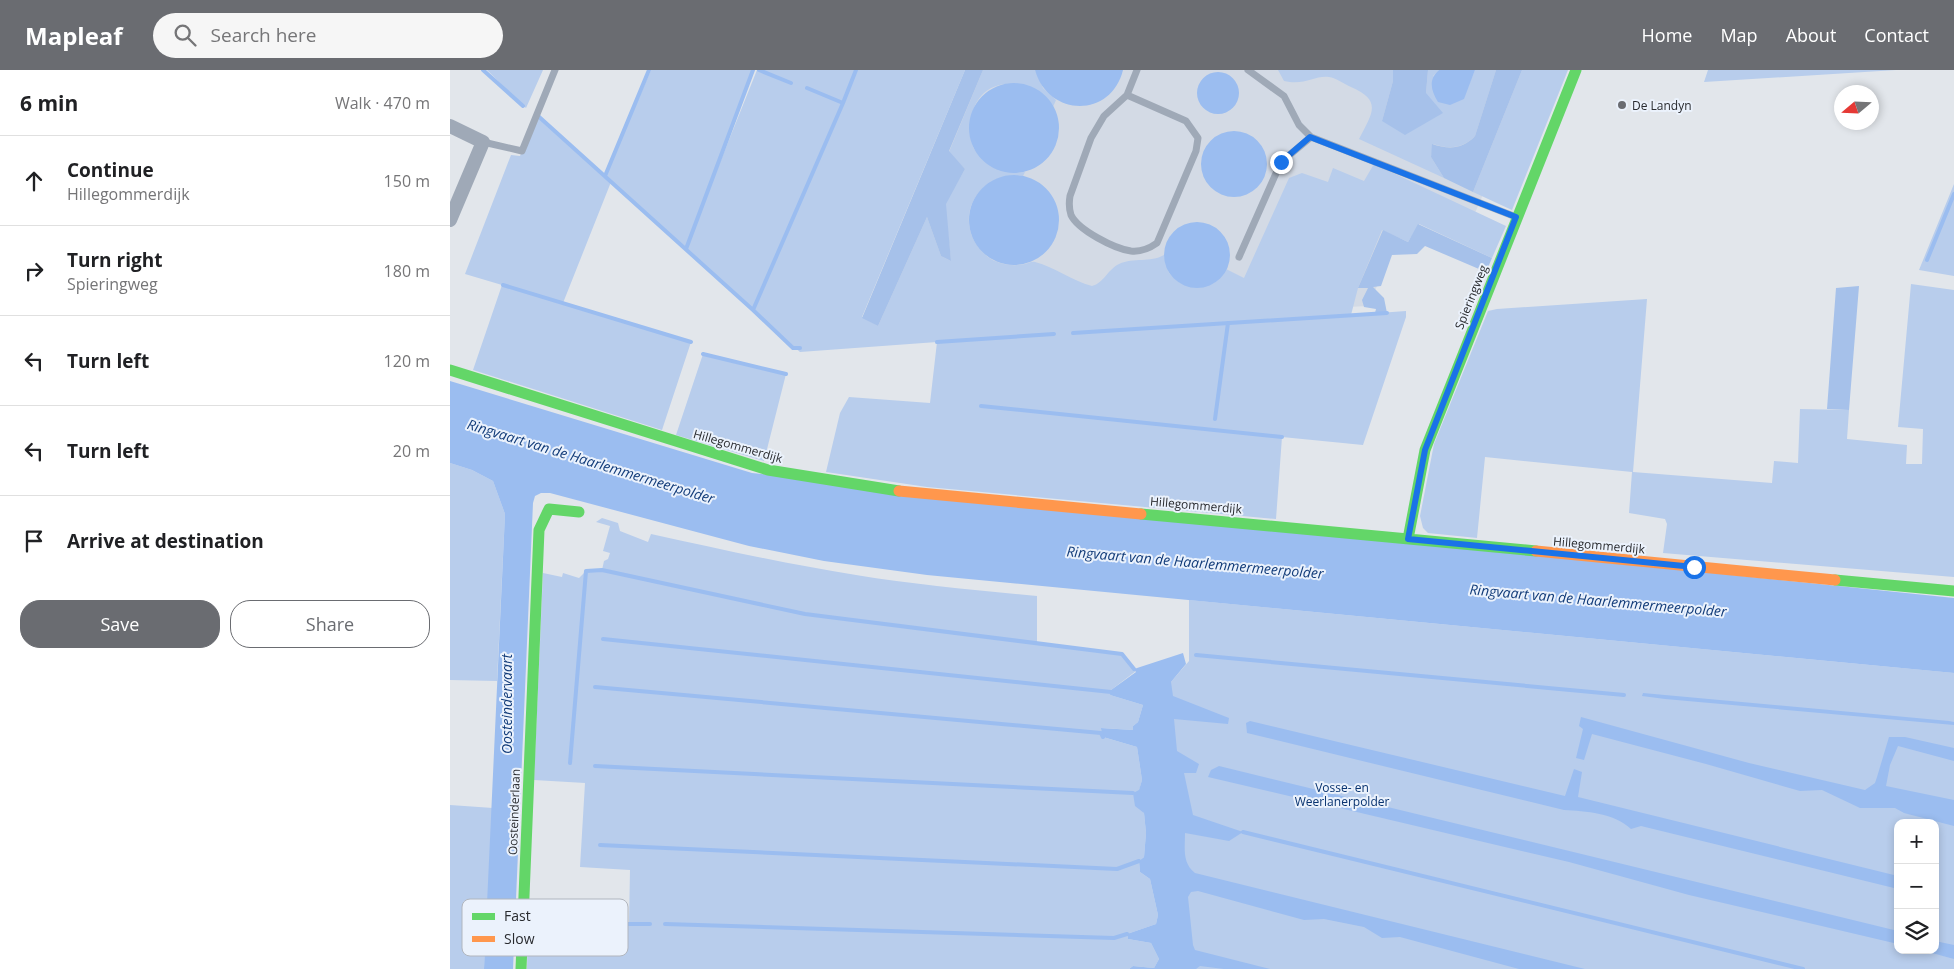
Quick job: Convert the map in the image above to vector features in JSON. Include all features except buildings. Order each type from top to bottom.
[{"type":"street","name":"Spieringweg","points":[[1408,539],[1425,450],[1576,70]]},
{"type":"street","points":[[450,126],[483,142],[450,220]]},
{"type":"street","name":"Hillegommerdijk","points":[[450,370],[768,470],[881,489],[1954,591]]},
{"type":"street","name":"Oosteinderlaan","points":[[524,899],[539,530],[544,516],[549,509],[579,512]]},
{"type":"street","name":"Oosteinderlaan","points":[[521,969],[522,956]]},
{"type":"lane","points":[[483,142],[522,151],[556,70]]},
{"type":"lane","points":[[1127,95],[1186,121],[1198,138],[1196,151],[1157,243],[1142,250],[1132,251],[1120,248],[1083,230],[1071,215],[1069,205],[1070,196],[1091,138],[1104,116],[1127,95],[1137,70]]},
{"type":"lane","points":[[1248,70],[1284,96],[1299,125],[1310,137],[1516,217]]},
{"type":"lane","points":[[1239,257],[1281,162],[1310,137]]},
{"type":"shaded area","points":[[965,70],[983,70],[949,151],[965,169],[946,204],[951,261],[941,256],[927,217],[878,326],[862,318]]},
{"type":"shaded area","points":[[975,70],[1537,70],[1465,236],[1411,211],[1368,306],[867,330]]},
{"type":"shaded area","points":[[1393,70],[1428,70],[1426,93],[1443,113],[1405,135],[1382,121],[1393,81]]},
{"type":"shaded area","points":[[1496,70],[1522,70],[1473,192],[1444,178],[1431,157],[1432,144],[1455,147],[1465,144],[1475,136]]},
{"type":"shaded area","points":[[1418,224],[1492,258],[1486,272],[1425,246],[1417,254],[1392,255],[1381,286],[1373,287],[1384,298],[1387,313],[1375,313],[1376,309],[1364,307],[1362,300],[1368,288],[1358,288],[1383,230],[1408,242]]},
{"type":"shaded area","points":[[1859,286],[1849,410],[1827,409],[1836,288]]},
{"type":"green space","points":[[487,70],[543,70],[526,108]]},
{"type":"green space","points":[[651,70],[753,70],[703,205],[757,70],[965,70],[862,317],[878,326],[927,217],[941,256],[951,261],[945,204],[965,169],[949,152],[983,70],[1035,70],[1043,88],[1056,100],[1053,107],[1045,98],[1024,86],[1001,85],[990,89],[981,97],[974,108],[971,139],[973,148],[983,157],[1006,170],[1025,172],[1023,176],[1006,176],[991,182],[980,191],[972,203],[969,216],[970,230],[976,244],[988,257],[1000,263],[1015,265],[1035,262],[1092,286],[1100,282],[1119,264],[1153,259],[1164,255],[1169,273],[1180,283],[1214,283],[1226,269],[1244,278],[1289,178],[1302,173],[1328,182],[1333,168],[1364,181],[1374,164],[1506,226],[1492,258],[1419,224],[1408,242],[1382,230],[1358,288],[1351,315],[1406,311],[1406,317],[1363,445],[1282,437],[1276,519],[927,487],[826,472],[840,413],[849,397],[930,403],[937,342],[800,352],[611,182],[563,303],[691,342],[662,430],[473,370],[502,285],[465,274],[511,155],[520,156],[537,115],[605,176]]},
{"type":"green space","points":[[1278,70],[1393,70],[1393,81],[1382,121],[1426,93],[1428,70],[1439,70],[1433,76],[1463,99],[1475,70],[1496,70],[1475,136],[1460,146],[1455,147],[1433,144],[1431,157],[1444,178],[1359,139],[1371,115],[1372,108],[1368,97],[1361,92],[1329,77],[1319,77],[1298,82],[1284,81]]},
{"type":"green space","points":[[1522,70],[1568,70],[1512,210],[1473,192]]},
{"type":"green space","points":[[1708,70],[1896,70],[1704,82]]},
{"type":"green space","points":[[1954,184],[1954,276],[1919,270]]},
{"type":"green space","points":[[1911,284],[1954,290],[1954,577],[1663,553],[1667,524],[1665,519],[1629,513],[1632,472],[1485,457],[1477,538],[1428,533],[1423,528],[1420,516],[1434,444],[1488,311],[1497,309],[1647,299],[1633,472],[1772,483],[1774,461],[1798,463],[1800,409],[1849,410],[1847,439],[1907,445],[1906,464],[1922,464],[1923,429],[1898,427]]},
{"type":"green space","points":[[703,354],[786,374],[764,461],[676,435]]},
{"type":"green space","points":[[450,463],[472,470],[493,481],[505,514],[497,681],[450,680]]},
{"type":"green space","points":[[602,518],[618,523],[620,531],[648,542],[651,534],[728,551],[879,579],[1037,596],[1037,643],[1122,654],[1136,671],[1111,690],[1110,695],[1143,705],[1138,722],[1133,726],[1133,730],[1102,728],[1103,737],[1137,747],[1142,780],[1139,791],[1133,793],[1144,813],[1146,833],[1144,857],[1139,861],[1140,872],[1150,879],[1158,915],[1156,924],[1127,934],[1128,939],[1151,943],[1159,959],[1154,968],[1133,966],[1129,969],[527,969],[527,956],[628,956],[630,870],[580,867],[585,783],[534,780],[543,573],[562,577],[563,573],[579,578],[586,571],[602,570],[604,561],[608,559],[610,553],[603,551],[610,526],[596,522]]},
{"type":"green space","name":"Vosse- en Weerlanerpolder","points":[[1189,600],[1954,673],[1954,969],[1171,969],[1171,682],[1189,661]]},
{"type":"green space","points":[[450,805],[493,808],[488,899],[462,899],[462,956],[485,956],[484,969],[450,969]]},
{"type":"water","points":[[1035,70],[1123,70],[1116,86],[1106,97],[1093,104],[1079,106],[1065,104],[1053,97],[1042,86]]},
{"type":"water","points":[[1439,70],[1475,70],[1464,99],[1450,105],[1438,102],[1432,81]]},
{"type":"water","points":[[1218,72],[1233,78],[1239,93],[1233,108],[1218,114],[1203,108],[1197,93],[1203,78]]},
{"type":"water","points":[[1014,83],[1031,86],[1046,96],[1056,111],[1059,128],[1056,145],[1046,160],[1031,170],[1014,173],[997,170],[982,160],[972,145],[969,128],[972,111],[982,96],[997,86]]},
{"type":"water","points":[[1234,131],[1246,134],[1257,141],[1264,152],[1267,164],[1264,176],[1257,187],[1246,194],[1234,197],[1222,194],[1211,187],[1204,176],[1201,164],[1204,152],[1211,141],[1222,134]]},
{"type":"water","points":[[1014,175],[1031,178],[1046,188],[1056,203],[1059,220],[1056,237],[1046,252],[1031,262],[1014,265],[997,262],[982,252],[972,237],[969,220],[972,203],[982,188],[997,178]]},
{"type":"water","points":[[1197,222],[1209,225],[1220,232],[1227,243],[1230,255],[1227,267],[1220,278],[1209,285],[1197,288],[1185,285],[1174,278],[1167,267],[1164,255],[1167,243],[1174,232],[1185,225]]},
{"type":"water","points":[[450,381],[752,473],[1954,598],[1954,673],[927,575],[824,561],[749,546],[550,493],[541,493],[535,496],[533,503],[516,899],[487,899],[505,514],[493,481],[472,470],[450,463]]},
{"type":"water","points":[[1183,653],[1186,664],[1171,682],[1173,696],[1229,718],[1228,724],[1174,719],[1177,751],[1199,764],[1196,773],[1184,773],[1193,815],[1243,832],[1229,841],[1185,833],[1186,860],[1195,873],[1585,969],[1519,969],[1400,937],[1382,938],[1364,927],[1324,919],[1304,920],[1198,891],[1191,892],[1188,897],[1195,950],[1270,969],[1224,969],[1200,966],[1196,969],[1129,969],[1133,966],[1154,968],[1159,959],[1151,943],[1128,939],[1127,934],[1156,924],[1158,915],[1150,879],[1140,872],[1139,861],[1144,857],[1146,833],[1144,813],[1135,806],[1133,793],[1139,790],[1142,780],[1137,747],[1103,737],[1101,728],[1133,730],[1133,726],[1138,722],[1143,705],[1110,695],[1111,690],[1136,672],[1134,669]]},
{"type":"water","points":[[1643,693],[1949,721],[1954,722],[1954,725],[1665,699],[1642,696]]},
{"type":"water","points":[[1581,717],[1749,763],[1865,790],[1875,783],[1889,737],[1905,737],[1954,748],[1954,761],[1898,746],[1890,765],[1886,786],[1954,800],[1954,826],[1939,822],[1939,819],[1927,819],[1904,813],[1895,808],[1860,808],[1822,790],[1800,791],[1592,734],[1584,760],[1576,758],[1583,729],[1579,726]]},
{"type":"water","points":[[1250,721],[1565,796],[1574,769],[1582,772],[1578,797],[1894,875],[1894,888],[1641,826],[1631,829],[1617,819],[1608,816],[1564,810],[1247,733],[1246,723]]},
{"type":"water","points":[[1219,766],[1894,930],[1894,943],[1689,895],[1569,862],[1208,777],[1211,770]]},
{"type":"water","points":[[1939,942],[1954,945],[1954,959],[1936,954],[1939,954]]},
{"type":"water","points":[[485,956],[514,956],[513,969],[484,969]]},
{"type":"waterway","points":[[483,70],[523,106]]},
{"type":"waterway","points":[[605,176],[649,70]]},
{"type":"waterway","points":[[686,249],[753,70]]},
{"type":"waterway","points":[[759,70],[791,83]]},
{"type":"waterway","points":[[843,103],[856,70]]},
{"type":"waterway","points":[[800,348],[793,348],[753,310],[843,103],[807,88]]},
{"type":"waterway","points":[[537,115],[753,310]]},
{"type":"waterway","points":[[1927,260],[1954,194]]},
{"type":"waterway","points":[[503,285],[691,342]]},
{"type":"waterway","points":[[1073,333],[1387,313]]},
{"type":"waterway","points":[[1215,419],[1228,323]]},
{"type":"waterway","points":[[937,342],[1054,334]]},
{"type":"waterway","points":[[703,354],[786,374]]},
{"type":"waterway","points":[[981,406],[1282,437]]},
{"type":"waterway","points":[[570,763],[586,571],[602,570],[805,614],[1122,654],[1134,669]]},
{"type":"waterway","points":[[603,639],[1111,692]]},
{"type":"waterway","points":[[1196,655],[1624,695]]},
{"type":"waterway","points":[[595,687],[1101,733],[1103,737]]},
{"type":"waterway","points":[[595,766],[1133,793]]},
{"type":"waterway","points":[[1243,832],[1803,969]]},
{"type":"waterway","points":[[600,845],[1117,869],[1139,861]]},
{"type":"waterway","points":[[628,924],[650,924]]},
{"type":"waterway","points":[[665,924],[1114,938],[1127,934]]},
{"type":"traffic: fast","points":[[1408,539],[1425,450],[1576,70]]},
{"type":"traffic: fast","points":[[450,370],[768,470],[899,491]]},
{"type":"traffic: fast","points":[[524,899],[539,530],[549,509],[579,512]]},
{"type":"traffic: fast","points":[[1141,514],[1536,551]]},
{"type":"traffic: fast","points":[[1835,580],[1954,591]]},
{"type":"traffic: fast","points":[[521,969],[522,956]]},
{"type":"traffic: slow","points":[[899,491],[1141,514]]},
{"type":"traffic: slow","points":[[1536,551],[1835,580]]},
{"type":"place","name":"De Landyn","points":[[1622,105]]},
{"type":"route","points":[[1281,162],[1310,137],[1516,217],[1485,301],[1425,450],[1408,539],[1694,567]]},
{"type":"water label","name":"Ringvaart van de Haarlemmermeerpolder","points":[[591,461]]},
{"type":"water label","name":"Ringvaart van de Haarlemmermeerpolder","points":[[1195,562]]},
{"type":"water label","name":"Ringvaart van de Haarlemmermeerpolder","points":[[1598,600]]},
{"type":"water label","name":"Oosteindervaart","points":[[506,704]]}]
